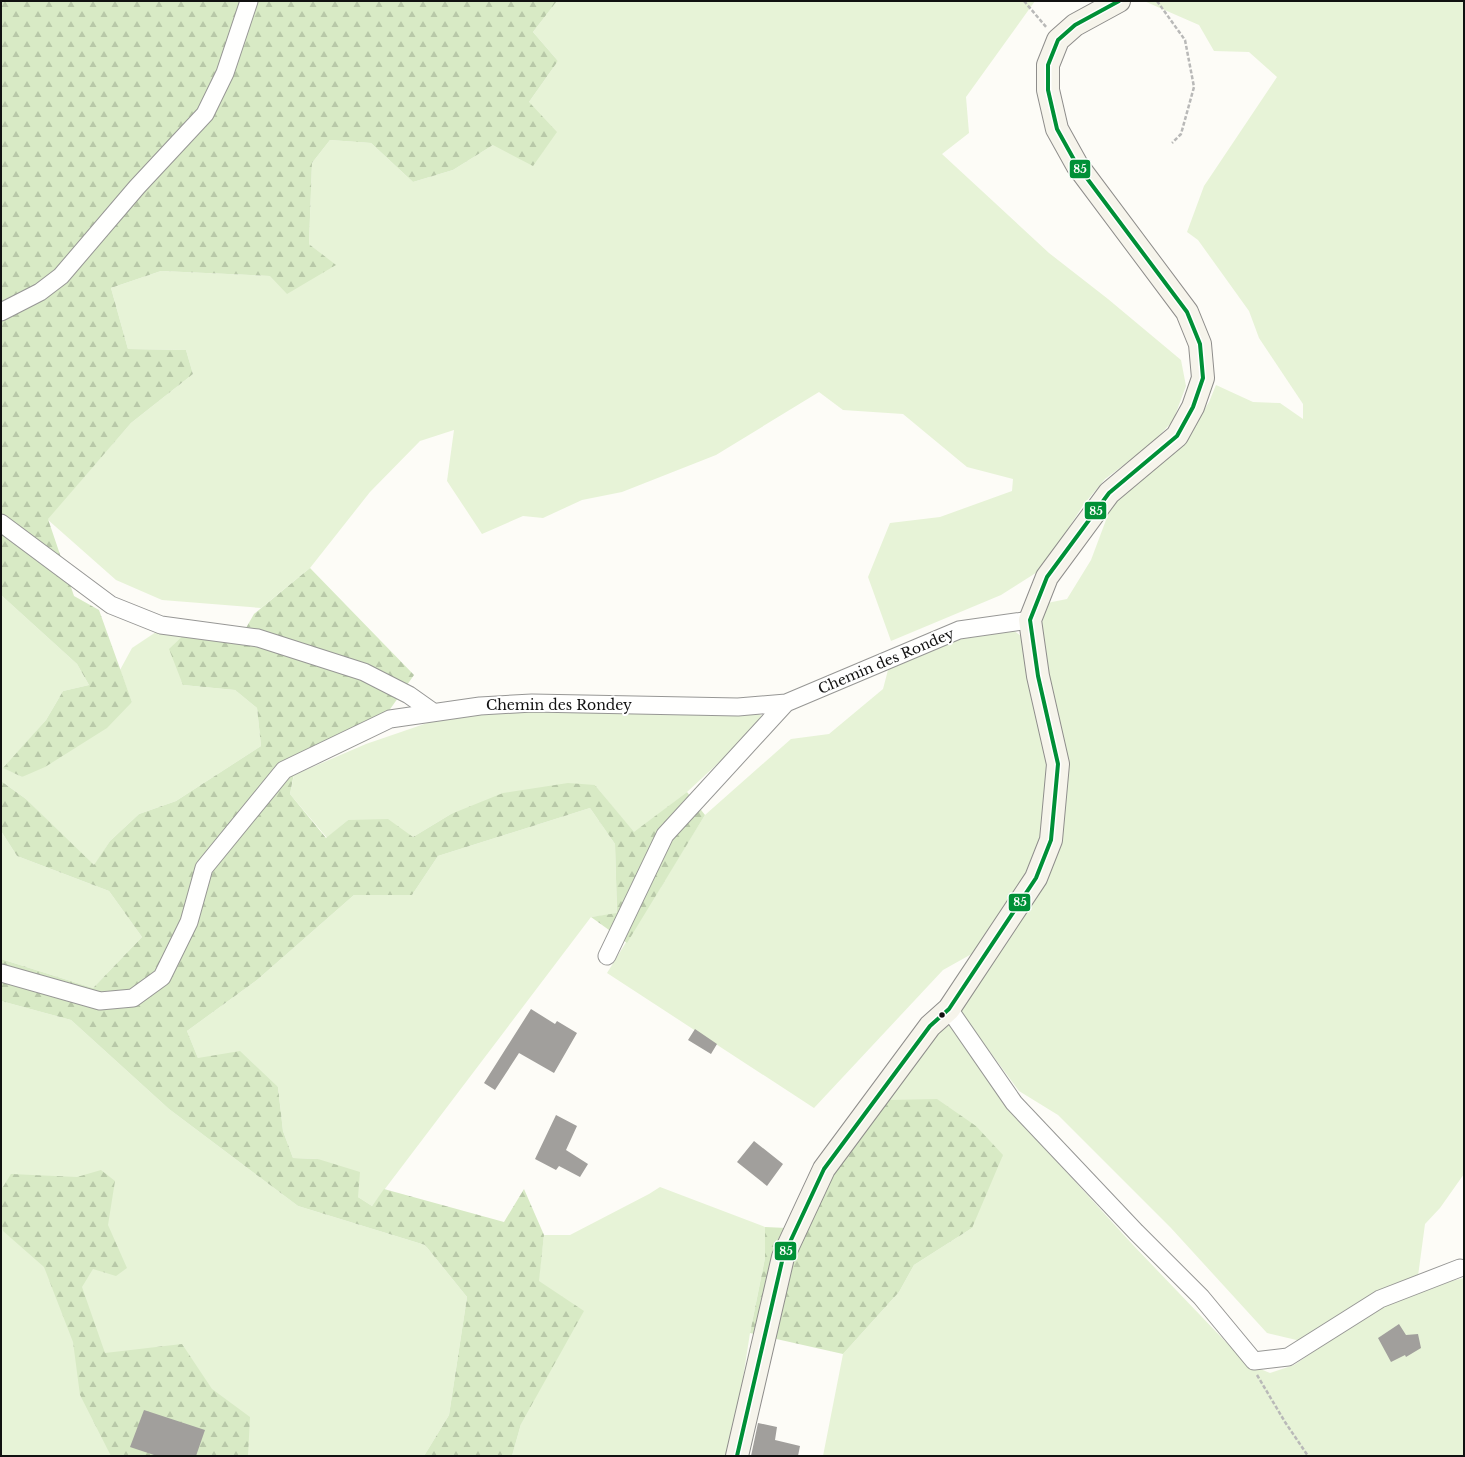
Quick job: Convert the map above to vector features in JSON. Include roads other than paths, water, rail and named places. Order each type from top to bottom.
[{"type":"street","points":[[1,312],[40,292],[61,276],[137,186],[205,114],[225,73],[249,1]]},
{"type":"street","points":[[737,1456],[783,1257],[824,1169],[930,1026],[949,1009],[1036,878],[1051,840],[1058,764],[1038,676],[1030,620],[1047,577],[1109,493],[1176,436],[1193,407],[1203,378],[1200,344],[1187,312],[1077,165],[1057,129],[1048,90],[1048,65],[1058,40],[1075,25],[1119,1]]},
{"type":"street","points":[[1,523],[111,605],[161,625],[258,638],[364,672],[409,695],[433,712]]},
{"type":"street","name":"Chemin des Rondey","points":[[1,973],[100,1001],[133,998],[162,977],[189,922],[204,868],[284,770],[390,719],[480,706],[532,703],[738,707],[786,703],[959,630],[1030,620]]},
{"type":"street","points":[[607,956],[665,835],[786,703]]},
{"type":"street","points":[[949,1009],[1014,1103],[1136,1232],[1201,1297],[1254,1361],[1288,1357],[1380,1299],[1460,1268]]}]
